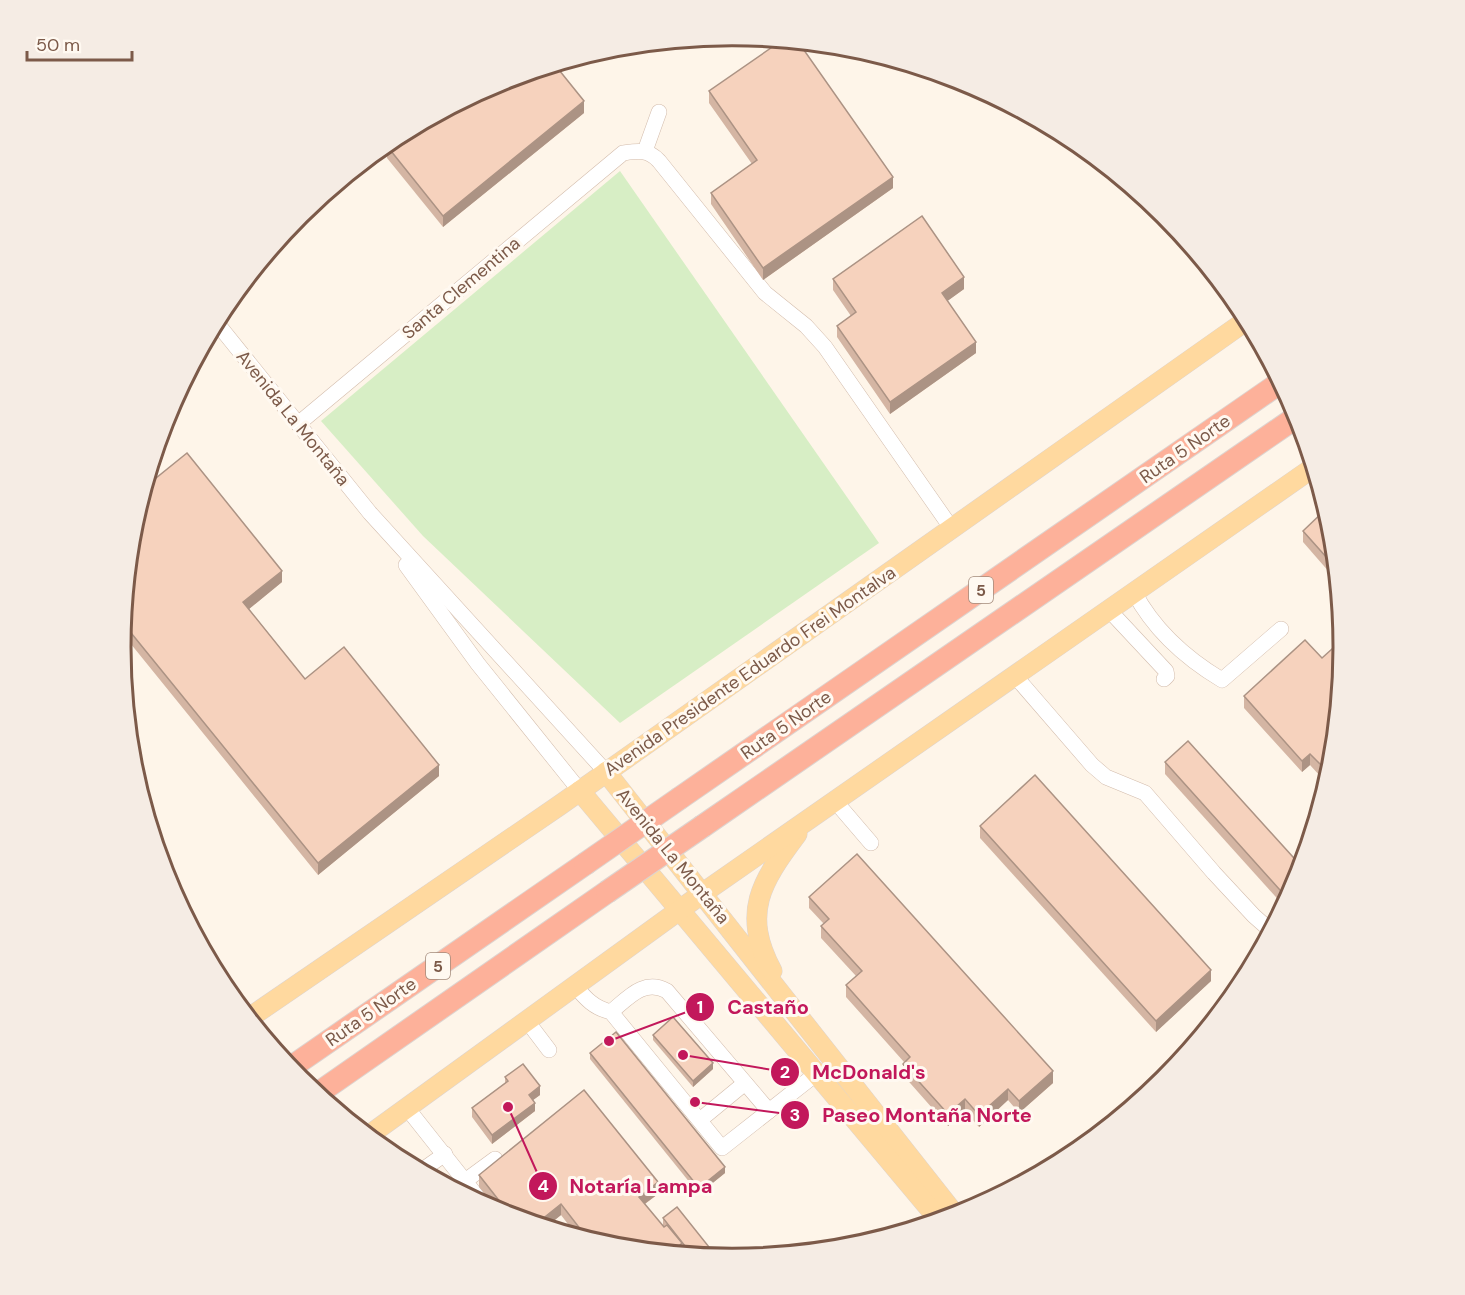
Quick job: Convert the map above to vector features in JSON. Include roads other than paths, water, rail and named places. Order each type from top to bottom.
[{"type":"highway","name":"Ruta 5 Norte","points":[[298,1062],[1274,387]]},
{"type":"highway","name":"Ruta 5 Norte","points":[[325,1088],[1290,422]]},
{"type":"main road","name":"Avenida Presidente Eduardo Frei Montalva","points":[[256,1013],[580,791],[1239,325]]},
{"type":"main road","points":[[376,1131],[703,893],[1307,472]]},
{"type":"main road","name":"Avenida La Montaña","points":[[606,772],[950,1208]]},
{"type":"main road","name":"Avenida La Montaña","points":[[580,791],[934,1214]]},
{"type":"main road","points":[[791,1005],[765,954],[756,916],[764,883],[806,822]]},
{"type":"street","points":[[659,112],[645,151],[659,161],[765,293],[806,326],[825,347],[952,529]]},
{"type":"street","name":"Santa Clementina","points":[[298,424],[623,153],[645,151]]},
{"type":"street","name":"Avenida La Montaña","points":[[223,330],[370,513],[606,772]]},
{"type":"street","name":"Avenida La Montaña","points":[[370,513],[453,631],[580,791]]},
{"type":"street","points":[[1134,592],[1171,642],[1198,666],[1222,680],[1281,629]]},
{"type":"street","points":[[1109,610],[1166,671],[1167,676],[1164,679]]},
{"type":"street","points":[[1015,675],[1092,765],[1106,777],[1145,793],[1214,873],[1265,926]]},
{"type":"street","points":[[835,801],[871,843]]},
{"type":"street","points":[[575,986],[598,1010],[611,1012],[722,1148],[816,1074]]},
{"type":"street","points":[[611,1012],[641,988],[650,986],[667,992],[769,1111]]},
{"type":"street","points":[[527,1021],[549,1050]]},
{"type":"street","points":[[700,1120],[745,1083]]},
{"type":"street","points":[[407,1108],[471,1189]]},
{"type":"street","points":[[428,1166],[445,1154]]},
{"type":"street","points":[[465,1181],[495,1159]]},
{"type":"place","name":"Castaño","points":[[609,1041]]},
{"type":"place","name":"McDonald's","points":[[683,1055]]},
{"type":"place","name":"Paseo Montaña Norte","points":[[695,1102]]},
{"type":"place","name":"Notaría Lampa","points":[[508,1107]]}]
